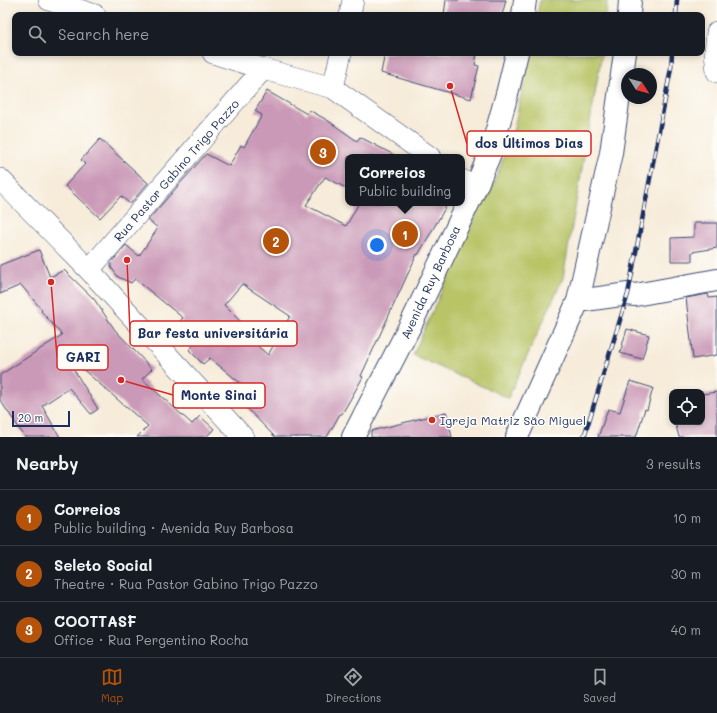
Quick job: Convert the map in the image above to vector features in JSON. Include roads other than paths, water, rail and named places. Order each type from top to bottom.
[{"type":"main road","points":[[523,12],[525,0]]},
{"type":"main road","points":[[629,12],[630,0]]},
{"type":"main road","name":"Avenida Ruy Barbosa","points":[[468,184],[491,151],[516,56]]},
{"type":"main road","points":[[516,437],[578,301],[611,153],[625,56]]},
{"type":"main road","name":"Avenida Ruy Barbosa","points":[[353,437],[411,324],[459,206]]},
{"type":"main road","points":[[578,301],[628,294],[642,294],[717,280]]},
{"type":"street","points":[[351,12],[353,0]]},
{"type":"street","points":[[64,2],[88,12]]},
{"type":"street","points":[[717,32],[715,52],[717,72]]},
{"type":"street","points":[[222,56],[333,88],[426,154]]},
{"type":"street","points":[[333,88],[340,56]]},
{"type":"street","name":"Rua Pastor Gabino Trigo Pazzo","points":[[89,270],[263,69]]},
{"type":"street","points":[[0,179],[89,270],[243,437]]},
{"type":"railway","points":[[676,12],[677,0]]},
{"type":"railway","points":[[584,437],[628,294],[671,68],[672,56]]},
{"type":"place","name":"dos Últimos Dias","points":[[450,86]]},
{"type":"place","name":"COOTTASF","points":[[323,152]]},
{"type":"place","name":"Correios","points":[[405,234]]},
{"type":"place","name":"Seleto Social","points":[[276,241]]},
{"type":"place","name":"Bar festa universitária","points":[[127,260]]},
{"type":"place","name":"GARI","points":[[51,282]]},
{"type":"place","name":"Monte Sinai","points":[[121,380]]},
{"type":"place","name":"Igreja Matriz São Miguel","points":[[432,420]]}]
